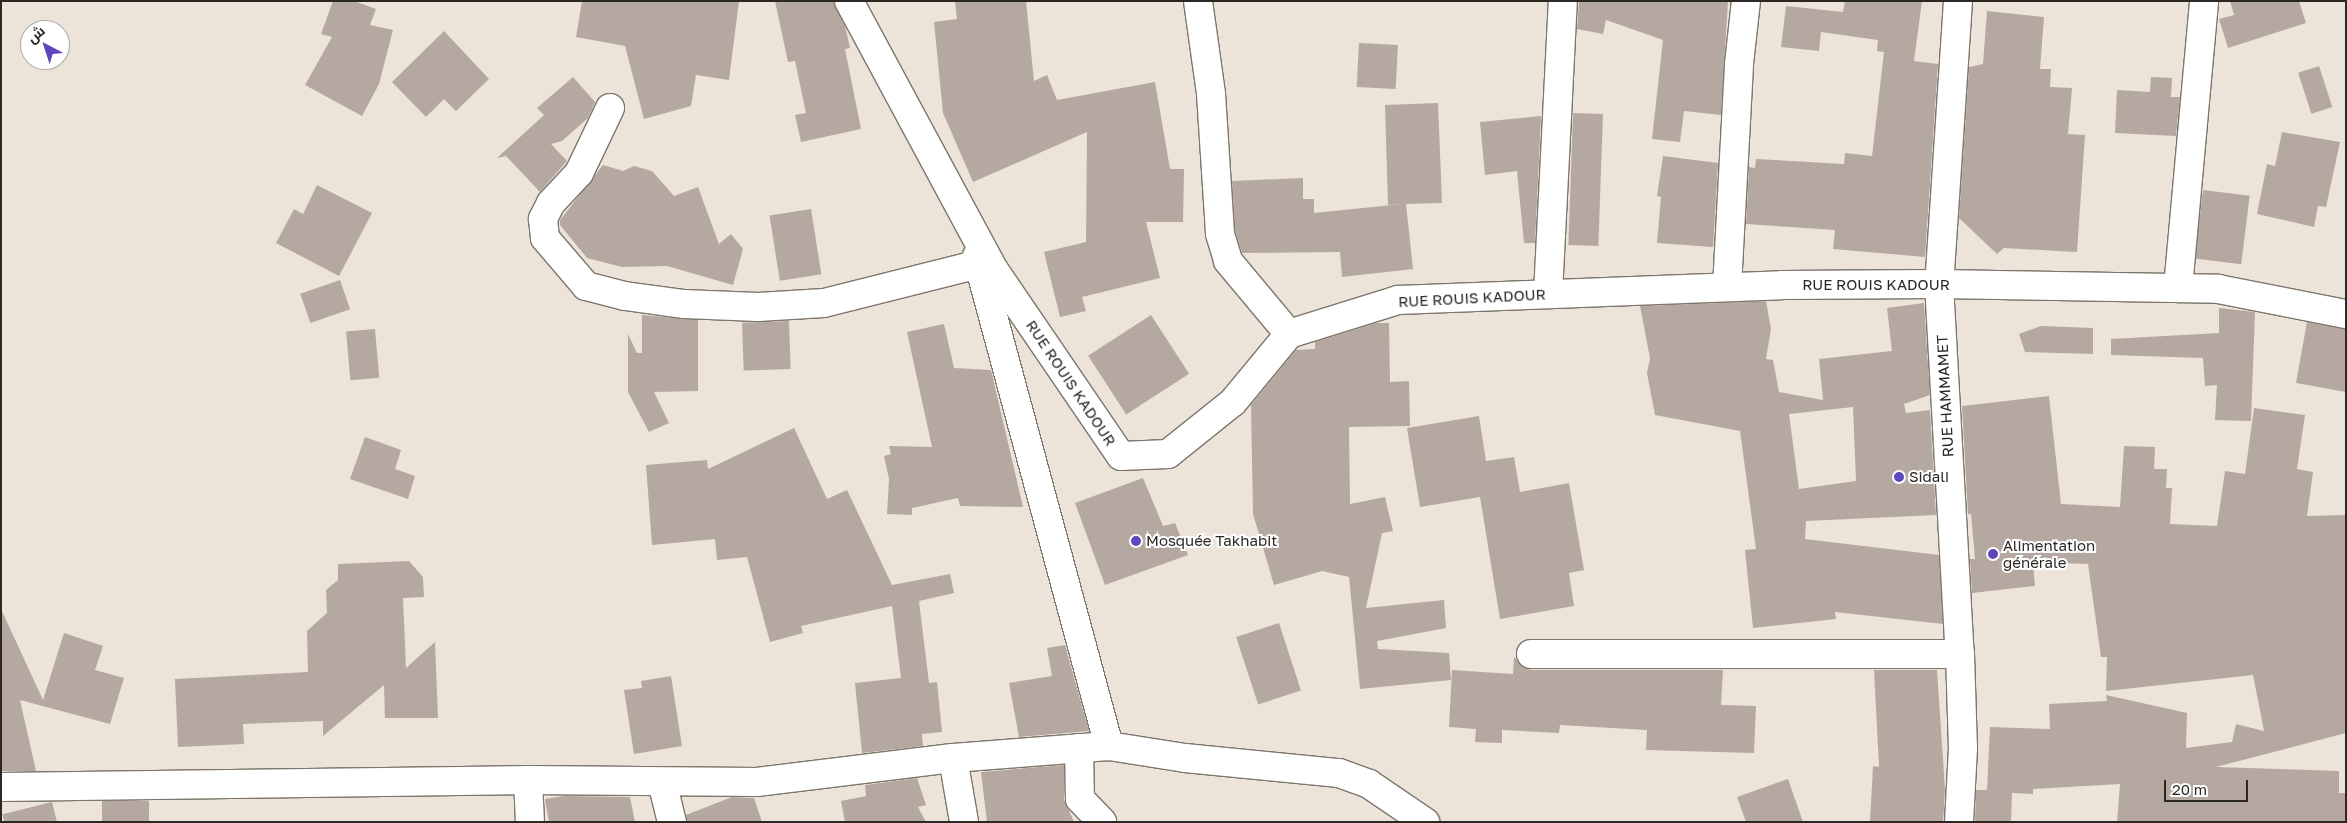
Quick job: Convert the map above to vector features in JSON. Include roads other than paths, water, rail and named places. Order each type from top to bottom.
[{"type":"street","name":"RUE ROUIS KADOUR","points":[[849,1],[994,270],[1121,456],[1168,454],[1233,402],[1289,334],[1398,300],[1727,287],[1939,284],[2218,289],[2346,314]]},
{"type":"street","points":[[1198,1],[1211,94],[1220,234],[1228,261],[1289,334]]},
{"type":"street","points":[[1548,294],[1562,1]]},
{"type":"street","points":[[1727,287],[1739,64],[1746,1]]},
{"type":"street","name":"RUE HAMMAMET","points":[[1958,1],[1939,284],[1960,654],[1963,748],[1960,822]]},
{"type":"street","points":[[2178,288],[2204,1]]},
{"type":"street","points":[[610,108],[579,173],[551,203],[543,219],[545,238],[586,286],[625,296],[684,304],[786,306],[824,303],[979,264]]},
{"type":"street","points":[[966,218],[1109,746]]},
{"type":"street","points":[[1531,654],[1960,654]]},
{"type":"street","points":[[1,787],[528,780],[757,782],[953,758],[1109,746],[1185,758],[1339,773],[1369,784],[1425,822]]},
{"type":"street","points":[[1079,748],[1080,799],[1102,822]]},
{"type":"street","points":[[953,758],[964,822]]},
{"type":"street","points":[[528,780],[530,822]]},
{"type":"street","points":[[662,782],[672,822]]},
{"type":"place","name":"Sidali","points":[[1899,477]]},
{"type":"place","name":"Mosquée Takhabit","points":[[1136,541]]},
{"type":"place","name":"Alimentation générale","points":[[1993,554]]}]
